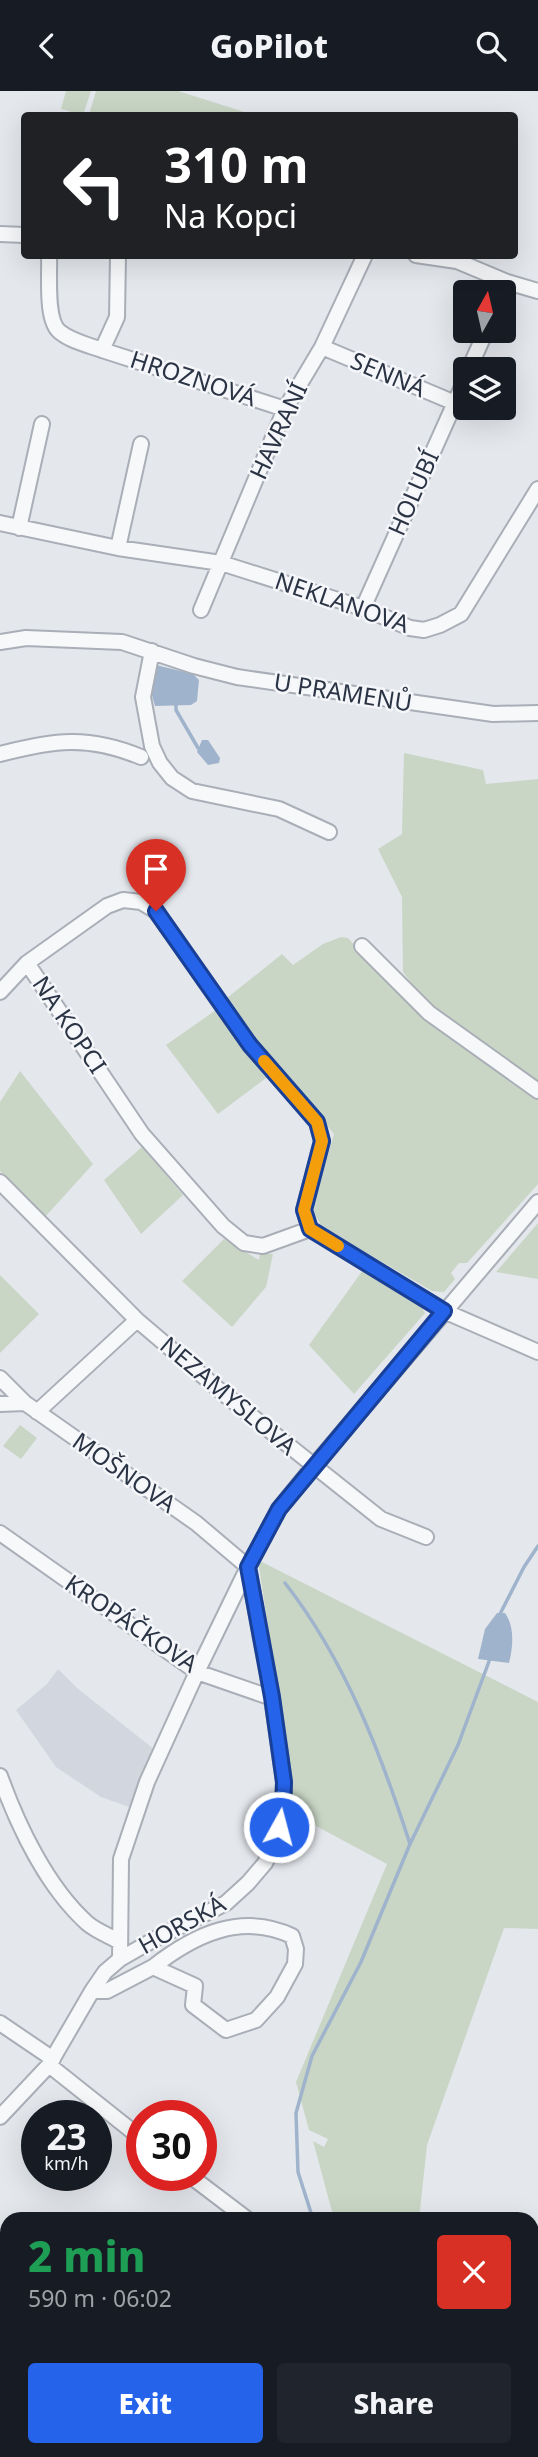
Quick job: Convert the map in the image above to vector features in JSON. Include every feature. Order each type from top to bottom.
[{"type":"street","points":[[0,234],[21,235]]},
{"type":"street","name":"HROZNOVÁ","points":[[49,259],[51,321],[58,331],[102,350],[285,409]]},
{"type":"street","name":"HROZNOVÁ","points":[[102,350],[117,317],[118,259]]},
{"type":"street","name":"HAVRANÍ","points":[[201,610],[285,409],[322,347],[363,259]]},
{"type":"street","points":[[443,259],[457,261],[492,280]]},
{"type":"street","points":[[516,288],[538,291]]},
{"type":"street","name":"SENNÁ","points":[[322,347],[453,402]]},
{"type":"street","name":"HOLUBÍ","points":[[363,608],[453,407]]},
{"type":"street","points":[[19,528],[42,423]]},
{"type":"street","points":[[118,548],[141,444]]},
{"type":"street","name":"NEKLANOVA","points":[[0,523],[118,548],[221,563],[363,608],[410,628],[424,630],[461,614],[538,489]]},
{"type":"street","name":"U PRAMENŮ","points":[[0,642],[26,638],[122,642],[237,677],[480,712],[538,713]]},
{"type":"street","points":[[152,651],[143,697],[152,746],[160,763],[172,778],[192,791],[279,809],[329,832]]},
{"type":"street","points":[[0,754],[38,744],[77,740],[117,747],[141,757]]},
{"type":"street","name":"NA KOPCI","points":[[122,900],[141,902],[156,911],[250,1045],[317,1122],[322,1141],[304,1210],[310,1229],[263,1246],[244,1243],[223,1226],[142,1134],[27,963],[107,906],[122,900]]},
{"type":"street","points":[[362,946],[429,1013],[538,1091]]},
{"type":"street","points":[[0,992],[27,963]]},
{"type":"street","name":"NEZAMYSLOVA","points":[[0,1182],[137,1320],[313,1467],[381,1519],[426,1538]]},
{"type":"street","name":"HORSKÁ","points":[[120,1959],[121,1859],[147,1782],[197,1672],[279,1509],[538,1202]]},
{"type":"street","points":[[310,1229],[444,1311],[538,1352]]},
{"type":"street","name":"NEZAMYSLOVA","points":[[31,1408],[137,1320]]},
{"type":"street","name":"MOŠNOVA","points":[[0,1378],[31,1408],[196,1523],[248,1567]]},
{"type":"street","points":[[0,1404],[31,1408]]},
{"type":"street","name":"KROPÁČKOVA","points":[[0,1533],[197,1672],[272,1697]]},
{"type":"street","name":"HORSKÁ","points":[[0,2117],[51,2062],[106,1972],[120,1959],[155,1938],[226,1903],[265,1863],[275,1843],[283,1811],[284,1782],[272,1697],[248,1567]]},
{"type":"street","name":"HORSKÁ","points":[[0,1776],[16,1819],[50,1880],[88,1924],[120,1942]]},
{"type":"street","name":"HORSKÁ","points":[[92,1991],[107,1991],[153,1967],[177,1948],[236,1925],[282,1932],[292,1936],[296,1949],[295,1964],[278,1997],[256,2020],[226,2030],[193,2005],[195,1986],[153,1967]]},
{"type":"street","points":[[0,2024],[51,2062],[126,2125]]},
{"type":"street","points":[[210,2191],[238,2212]]},
{"type":"shaded area","points":[[58,1669],[77,1688],[155,1750],[135,1809],[101,1797],[56,1767],[16,1710],[47,1684]]},
{"type":"green space","points":[[66,91],[91,91],[84,112],[61,109]]},
{"type":"green space","points":[[96,91],[178,91],[244,112],[90,112]]},
{"type":"green space","points":[[404,753],[483,770],[486,784],[538,779],[538,1093],[428,1005],[403,972],[402,897],[378,849],[402,834]]},
{"type":"green space","points":[[341,937],[348,938],[370,962],[538,1099],[538,1184],[467,1263],[459,1263],[451,1273],[455,1279],[444,1292],[432,1291],[322,1227],[314,1213],[315,1198],[334,1134],[228,1004],[227,998],[282,954],[293,965],[323,944]]},
{"type":"green space","points":[[216,1010],[266,1078],[218,1114],[166,1045]]},
{"type":"green space","points":[[20,1071],[93,1164],[45,1217],[0,1171],[0,1102]]},
{"type":"green space","points":[[142,1147],[183,1195],[141,1234],[104,1180]]},
{"type":"green space","points":[[538,1223],[538,1279],[496,1272]]},
{"type":"green space","points":[[224,1239],[259,1260],[260,1253],[273,1254],[266,1287],[232,1327],[182,1281]]},
{"type":"green space","points":[[363,1270],[421,1306],[425,1313],[354,1394],[309,1345]]},
{"type":"green space","points":[[0,1275],[39,1314],[0,1353]]},
{"type":"green space","points":[[20,1425],[37,1438],[21,1459],[3,1446]]},
{"type":"green space","points":[[258,1560],[538,1702],[538,1929],[504,1928],[427,2145],[420,2212],[332,2212],[313,2141],[324,2147],[328,2139],[309,2130],[296,2082],[387,1864],[290,1812],[284,1734]]},
{"type":"water","points":[[156,665],[193,674],[199,680],[197,701],[191,705],[155,706],[150,688]]},
{"type":"water","points":[[202,740],[208,740],[220,758],[219,763],[208,765],[197,752]]},
{"type":"water","points":[[497,1613],[505,1613],[512,1631],[509,1663],[478,1659],[485,1629]]},
{"type":"waterway","points":[[176,704],[176,710],[198,748]]},
{"type":"waterway","points":[[500,1614],[538,1546]]},
{"type":"waterway","points":[[285,1583],[326,1643],[359,1707],[410,1844]]},
{"type":"waterway","points":[[311,2212],[298,2172],[296,2113],[312,2056],[361,1962],[410,1844],[458,1745],[491,1656]]},
{"type":"slow traffic","points":[[264,1061],[317,1122],[322,1141],[304,1210],[310,1229],[338,1246]]},
{"type":"route","points":[[156,911],[250,1045],[317,1122],[322,1141],[304,1210],[310,1229],[444,1311],[279,1509],[248,1567],[272,1697],[284,1782],[283,1811],[279,1827]]}]
